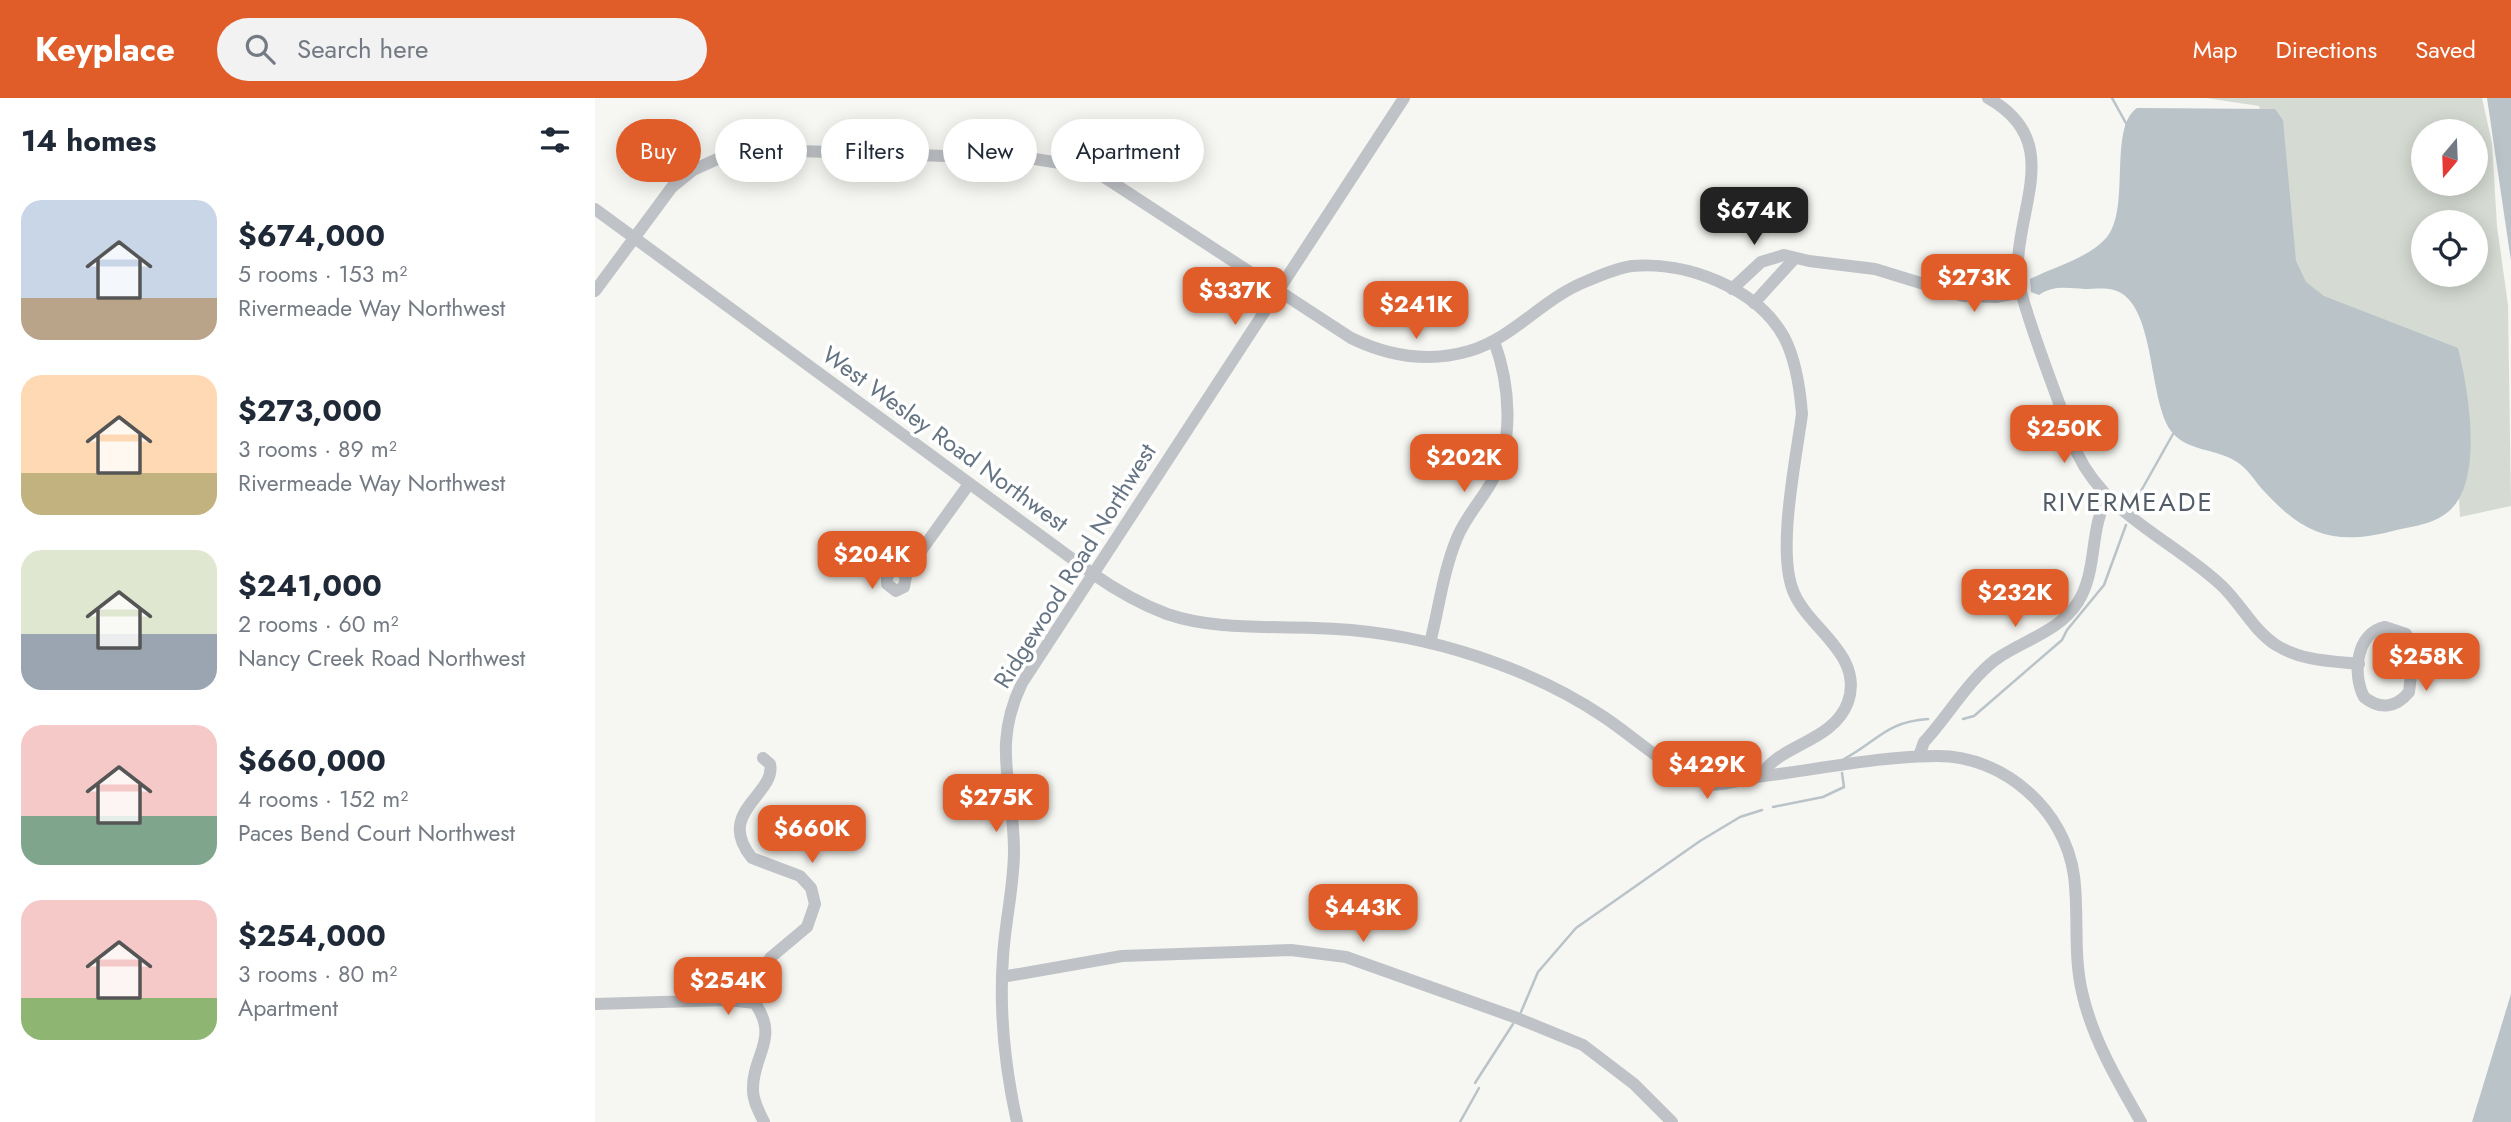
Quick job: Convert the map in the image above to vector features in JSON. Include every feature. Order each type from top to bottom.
[{"type":"street","name":"Ridgewood Road Northwest","points":[[1017,1122],[1006,1061],[1002,977],[1014,851],[1004,756],[1007,720],[1022,683],[1404,98]]},
{"type":"street","points":[[1988,98],[2015,120],[2032,157],[2032,191],[2019,237],[2021,292],[2077,453],[2090,477],[2107,498],[2221,585],[2259,631],[2276,645],[2309,659],[2359,664]]},
{"type":"street","points":[[595,291],[665,195],[681,179],[710,162],[740,152],[770,150],[1035,159],[1072,165],[1104,177],[1351,338],[1389,354],[1441,357],[1494,341],[1566,290],[1625,267],[1682,269],[1732,289],[1773,321],[1784,338],[1800,393],[1801,414],[1787,551],[1790,585],[1806,615],[1832,642],[1846,662],[1850,685],[1848,702],[1836,722],[1769,766],[1761,776]]},
{"type":"street","name":"West Wesley Road Northwest","points":[[595,209],[1093,574],[1142,604],[1195,621],[1253,627],[1349,630],[1430,643],[1491,661],[1555,689],[1602,716],[1703,782],[1722,785],[1761,776],[1919,756],[1960,758],[1999,772],[2031,794],[2056,826],[2073,872],[2077,958],[2083,996],[2102,1047],[2141,1122]]},
{"type":"street","points":[[1732,289],[1762,262],[1784,255],[1855,264],[1975,297],[2021,292]]},
{"type":"street","points":[[1753,303],[1795,258]]},
{"type":"street","points":[[1936,286],[1960,283],[2018,264]]},
{"type":"street","points":[[1430,643],[1443,580],[1457,538],[1491,483],[1505,450],[1505,396],[1494,341]]},
{"type":"street","points":[[906,576],[969,484]]},
{"type":"street","points":[[1919,756],[1924,742],[1987,668],[2056,626],[2076,605],[2090,577],[2101,511],[2107,498]]},
{"type":"street","points":[[2385,626],[2401,630],[2410,638],[2414,650],[2409,692],[2392,705],[2372,703],[2359,687],[2359,664],[2362,645],[2370,632],[2385,626]]},
{"type":"street","points":[[763,758],[770,764],[771,773],[743,814],[740,836],[752,858],[800,876],[811,888],[815,904],[807,928],[770,958],[755,1003],[764,1018],[767,1034],[753,1090],[764,1122]]},
{"type":"street","points":[[1002,977],[1122,956],[1291,950],[1346,957],[1517,1018],[1583,1045],[1634,1084],[1672,1122]]},
{"type":"street","points":[[595,1004],[728,1000],[755,1003]]},
{"type":"shaded area","points":[[2206,98],[2482,98],[2487,119],[2411,119],[2411,196],[2489,196],[2489,130],[2497,226],[2508,305],[2511,506],[2460,517],[2452,377],[2328,302],[2293,274],[2288,197],[2259,106]]},
{"type":"shaded area","points":[[2487,98],[2511,98],[2511,261]]},
{"type":"shaded area","points":[[2137,108],[2275,109],[2283,120],[2296,261],[2306,282],[2324,296],[2458,348],[2469,410],[2470,457],[2467,479],[2459,498],[2448,512],[2415,526],[2353,537],[2321,533],[2306,526],[2277,505],[2237,462],[2185,443],[2171,431],[2158,398],[2145,334],[2139,315],[2130,300],[2117,291],[2105,289],[2061,288],[2039,295],[2031,292],[2030,279],[2091,251],[2107,237],[2118,207],[2123,133],[2128,118]]},
{"type":"shaded area","points":[[2511,994],[2511,1122],[2472,1122]]},
{"type":"waterway","points":[[2112,98],[2127,125]]},
{"type":"waterway","points":[[2132,507],[2173,434]]},
{"type":"waterway","points":[[1963,719],[1974,716],[2062,640],[2104,585],[2126,525]]},
{"type":"waterway","points":[[1844,759],[1891,728],[1928,719]]},
{"type":"waterway","points":[[1773,807],[1823,797],[1844,787],[1842,773]]},
{"type":"waterway","points":[[1521,1012],[1538,972],[1576,928],[1700,841],[1740,817],[1762,810]]},
{"type":"waterway","points":[[1475,1083],[1513,1024]]},
{"type":"waterway","points":[[1460,1122],[1479,1088]]},
{"type":"district","name":"RIVERMEADE","points":[[2128,502]]}]
